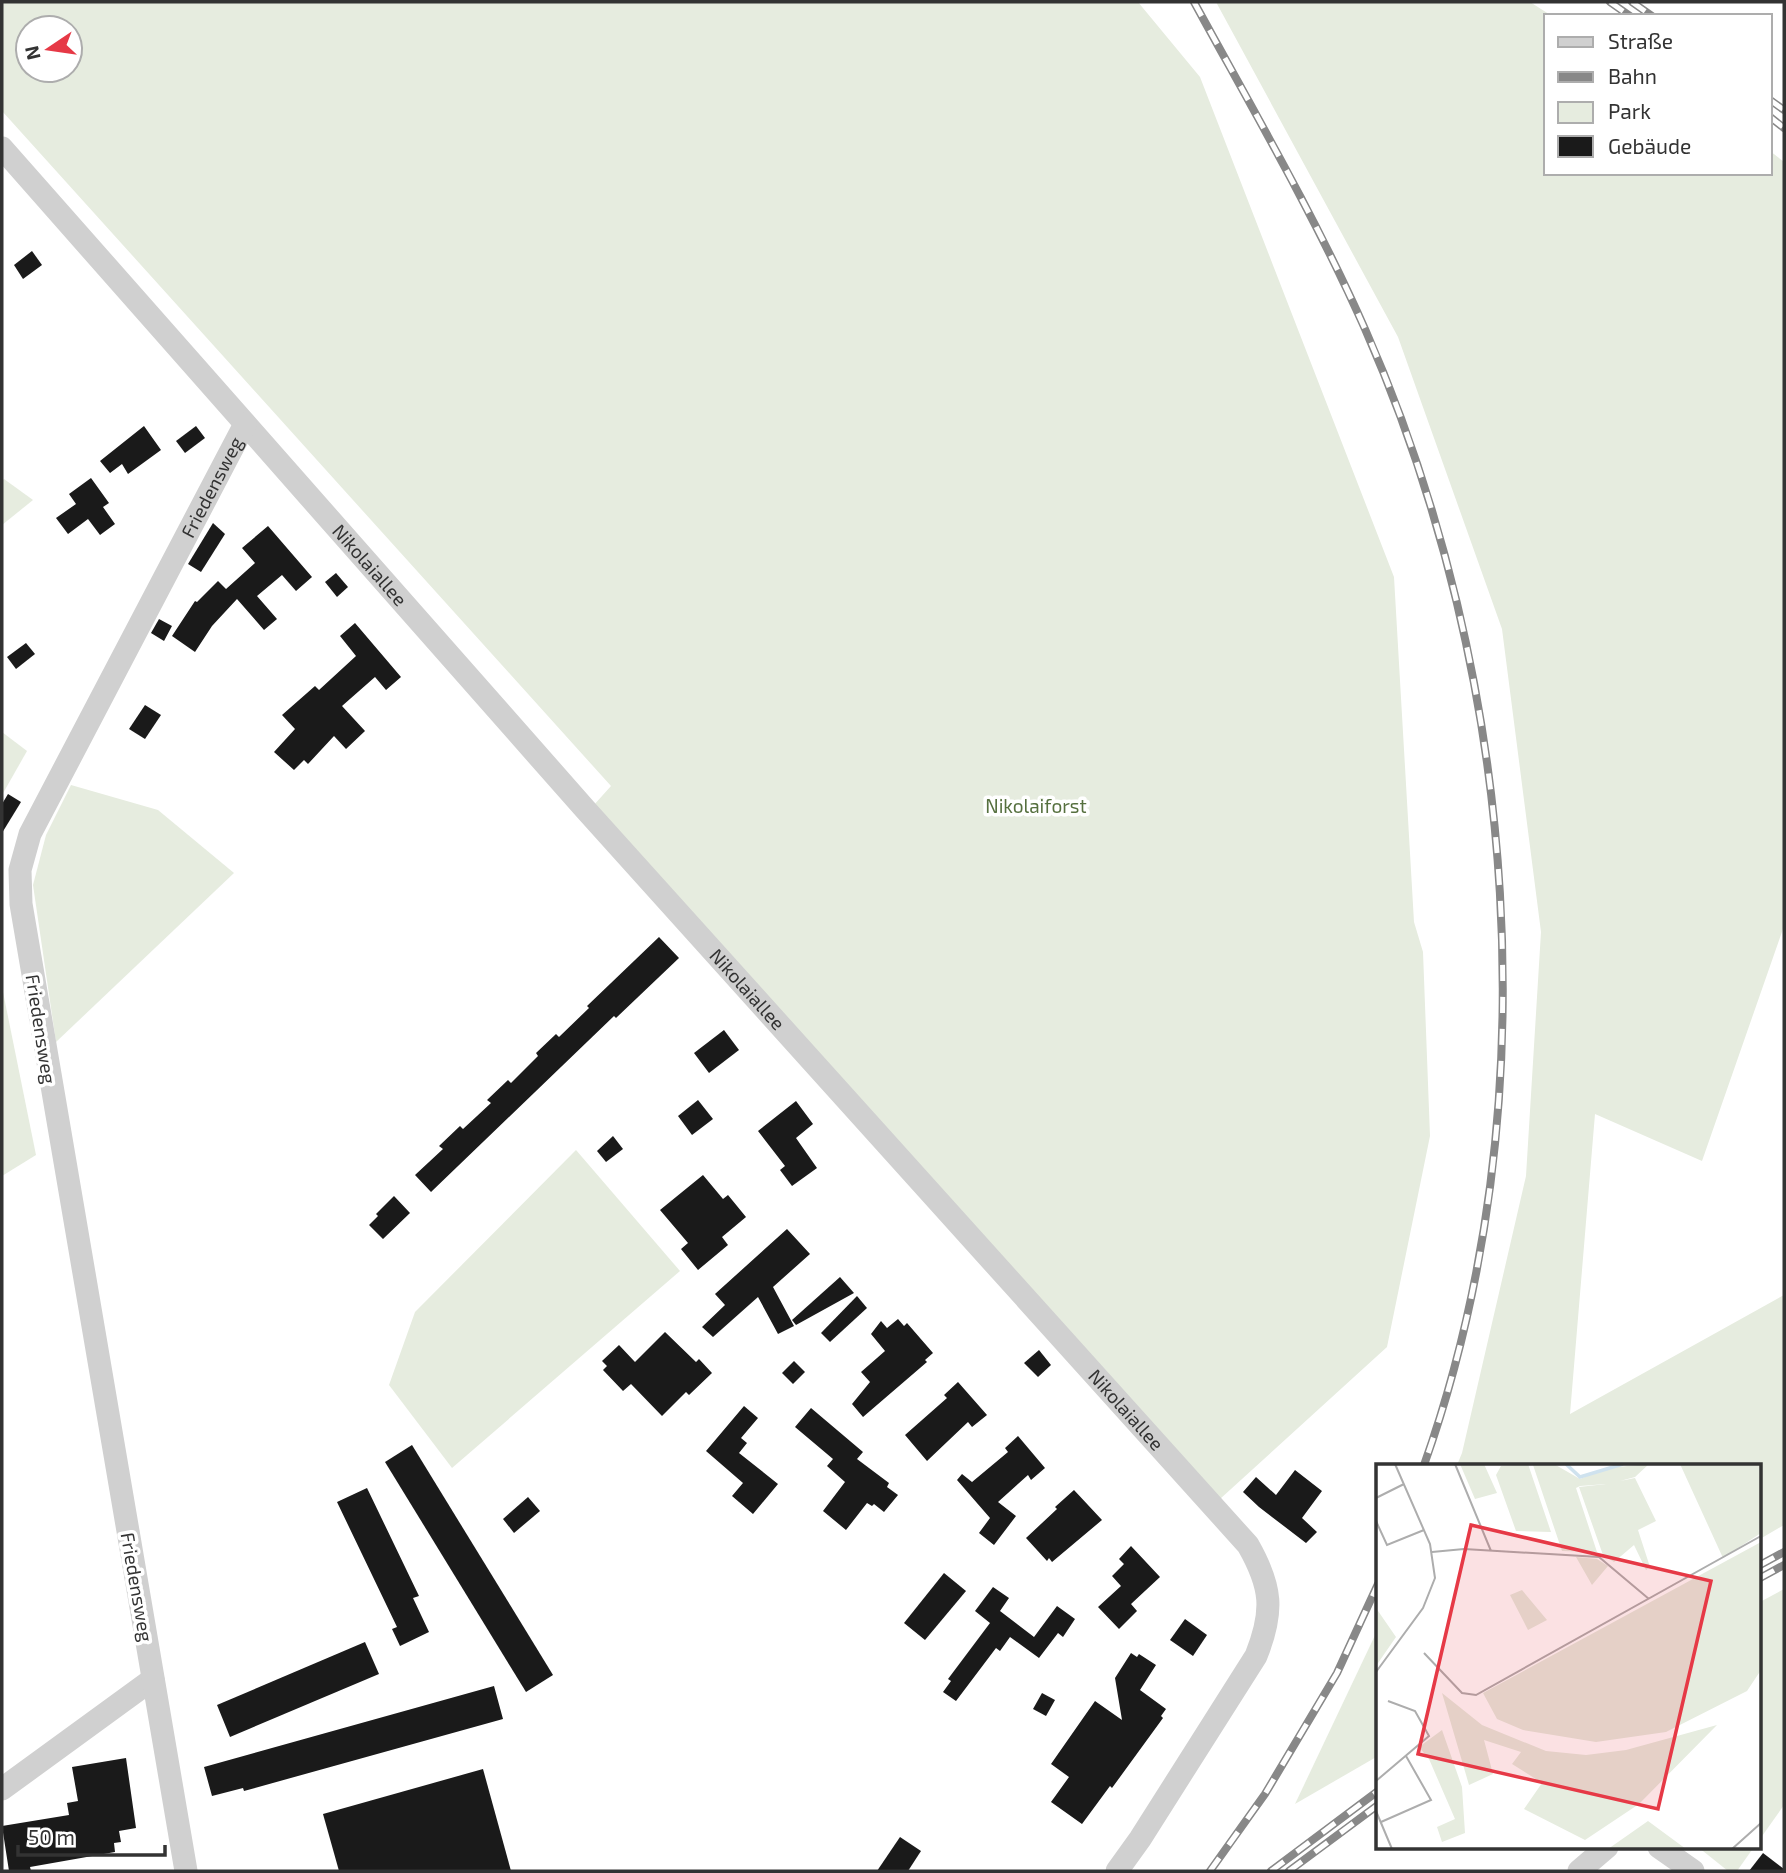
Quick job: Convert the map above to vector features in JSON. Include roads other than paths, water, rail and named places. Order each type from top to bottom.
[{"type":"street","name":"Nikolaiallee","points":[[2,148],[576,799],[1248,1545],[1262,1570],[1268,1600],[1267,1628],[1256,1656],[1117,1871]]},
{"type":"street","name":"Friedensweg","points":[[186,1871],[64,1168],[21,904],[20,870],[30,834],[245,424]]},
{"type":"street","points":[[2,1789],[153,1679]]},
{"type":"street","points":[[1579,1871],[1606,1848]]},
{"type":"street","points":[[1661,1848],[1693,1871]]},
{"type":"railway","points":[[1194,2],[1304,204],[1365,329],[1417,463],[1457,602],[1485,746],[1500,892],[1502,1039],[1490,1185],[1464,1327],[1424,1464]]},
{"type":"railway","points":[[1610,2],[1627,14]]},
{"type":"railway","points":[[1632,2],[1649,14]]},
{"type":"railway","points":[[1772,101],[1784,110]]},
{"type":"railway","points":[[1772,119],[1784,128]]},
{"type":"railway","points":[[1762,1564],[1784,1552]]},
{"type":"railway","points":[[1762,1577],[1784,1565]]},
{"type":"railway","points":[[1210,1871],[1265,1794],[1337,1673],[1376,1588]]},
{"type":"railway","points":[[1271,1871],[1376,1792]]},
{"type":"railway","points":[[1289,1871],[1376,1806]]},
{"type":"park label","name":"Nikolaiforst","points":[[1036,806]]}]
